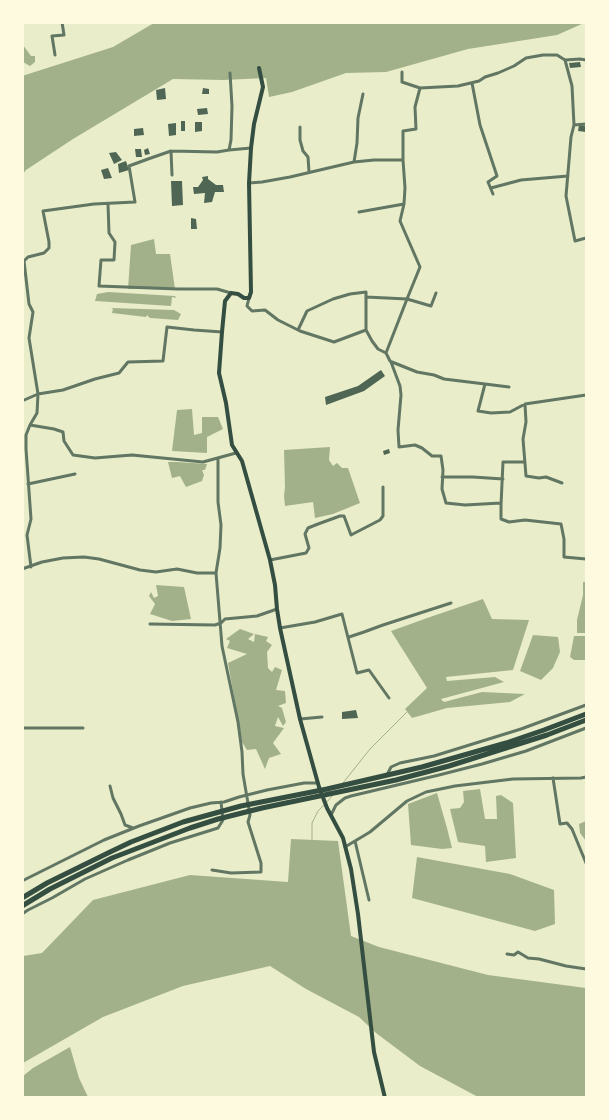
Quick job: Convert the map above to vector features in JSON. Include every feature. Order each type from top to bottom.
[{"type":"highway","points":[[22,906],[50,889],[112,858],[190,828],[262,808],[396,780],[449,766],[507,746],[586,714]]},
{"type":"highway","points":[[22,898],[117,848],[183,822],[251,804],[327,789],[547,736],[586,720]]},
{"type":"main road","points":[[259,68],[263,87],[254,124],[249,183],[252,292],[249,298],[230,293],[225,301],[219,373],[226,403],[232,445],[242,461],[270,560],[280,628],[300,719],[319,785],[327,808],[342,838],[351,869],[374,1052],[385,1098]]},
{"type":"street","points":[[55,55],[52,36],[64,35],[62,22]]},
{"type":"street","points":[[402,72],[402,82],[420,88],[458,86],[472,83],[514,66],[526,58],[557,55],[564,60],[572,86],[574,125],[571,137],[566,196],[575,241],[586,238]]},
{"type":"street","points":[[564,60],[586,60]]},
{"type":"street","points":[[229,150],[232,106],[230,72]]},
{"type":"street","points":[[472,83],[480,124],[497,176],[488,182],[493,194]]},
{"type":"street","points":[[386,353],[420,267],[400,221],[404,204],[403,131],[416,129],[415,107],[420,88]]},
{"type":"street","points":[[354,162],[358,118],[363,94]]},
{"type":"street","points":[[574,125],[586,124]]},
{"type":"street","points":[[300,127],[300,140],[303,151],[308,157],[309,172]]},
{"type":"street","points":[[31,566],[27,535],[30,519],[26,435],[37,413],[38,394],[29,338],[33,312],[29,304],[24,261],[28,257],[44,253],[49,248],[43,211],[135,202],[129,166],[171,152],[217,152],[251,148]]},
{"type":"street","points":[[171,152],[172,175]]},
{"type":"street","points":[[249,183],[262,182],[354,162],[403,160]]},
{"type":"street","points":[[491,188],[521,180],[568,176]]},
{"type":"street","points":[[108,204],[109,234],[115,242],[114,260],[101,260],[99,286],[178,289],[217,288],[230,293]]},
{"type":"street","points":[[359,212],[404,204]]},
{"type":"street","points":[[298,330],[307,311],[333,299],[366,292],[366,330],[378,349],[386,353],[400,386],[399,447],[415,445],[432,456],[441,456],[443,470],[442,489],[446,503],[465,505],[501,503]]},
{"type":"street","points":[[366,298],[407,299],[431,306],[436,293]]},
{"type":"street","points":[[249,298],[247,306],[252,311],[265,310],[278,320],[298,330],[334,342],[366,330]]},
{"type":"street","points":[[22,401],[38,394],[63,390],[119,373],[128,362],[162,361],[167,327],[222,332]]},
{"type":"street","points":[[390,360],[416,372],[434,375],[444,380],[509,387]]},
{"type":"street","points":[[485,384],[478,411],[490,413],[510,412],[525,404],[586,395]]},
{"type":"street","points":[[525,404],[526,422],[523,439],[526,476],[546,477],[562,483]]},
{"type":"street","points":[[30,425],[63,432],[64,441],[73,455],[95,458],[132,455],[203,462],[236,453]]},
{"type":"street","points":[[212,870],[231,873],[261,872],[261,863],[248,822],[250,815],[238,722],[222,646],[216,572],[221,525],[218,502],[218,458]]},
{"type":"street","points":[[525,462],[504,462],[501,503],[502,519],[509,522],[525,520],[561,524],[564,539],[564,557],[586,559]]},
{"type":"street","points":[[28,484],[75,474]]},
{"type":"street","points":[[442,477],[503,479]]},
{"type":"street","points":[[270,560],[306,554],[309,548],[305,534],[308,528],[318,524],[344,516],[352,535],[380,520],[383,516],[382,487]]},
{"type":"street","points":[[22,569],[42,562],[84,557],[156,572],[177,569],[197,573],[216,572]]},
{"type":"street","points":[[349,637],[451,604]]},
{"type":"street","points":[[150,624],[215,626],[225,619],[257,616],[277,609]]},
{"type":"street","points":[[280,628],[315,622],[342,614],[357,673],[369,670],[389,698]]},
{"type":"street","points":[[387,788],[386,777],[391,767],[400,763],[434,756],[513,732],[586,705]]},
{"type":"street","points":[[300,719],[322,717]]},
{"type":"street","points":[[22,728],[83,728]]},
{"type":"street","points":[[331,815],[336,805],[345,798],[482,764],[526,751],[586,728]]},
{"type":"street","points":[[345,847],[370,832],[406,801],[426,792],[455,786],[513,779],[586,777]]},
{"type":"street","points":[[553,778],[560,824],[567,823],[572,829],[586,863]]},
{"type":"street","points":[[22,882],[104,840],[190,808],[292,785],[319,785]]},
{"type":"street","points":[[110,786],[112,798],[125,825],[133,828]]},
{"type":"street","points":[[22,914],[85,879],[128,860],[170,843],[218,828],[223,820],[221,802]]},
{"type":"street","points":[[355,841],[369,900]]},
{"type":"street","points":[[582,852],[586,855]]},
{"type":"street","points":[[507,954],[514,955],[518,952],[528,958],[586,969]]},
{"type":"shaded area","points":[[154,23],[584,23],[557,35],[468,49],[386,72],[346,73],[292,92],[269,97],[266,78],[223,80],[173,79],[73,139],[26,170],[23,174],[22,76],[113,47]]},
{"type":"shaded area","points":[[23,45],[31,56],[35,56],[35,62],[30,66],[23,62]]},
{"type":"shaded area","points":[[154,239],[156,254],[170,254],[175,289],[128,289],[131,245]]},
{"type":"shaded area","points":[[108,292],[175,296],[176,298],[172,297],[171,306],[95,301],[97,294]]},
{"type":"shaded area","points":[[111,308],[174,310],[181,314],[178,320],[150,318],[147,315],[146,317],[112,313],[113,309]]},
{"type":"shaded area","points":[[192,409],[194,435],[202,433],[202,417],[218,417],[223,429],[207,437],[207,453],[172,451],[177,410]]},
{"type":"shaded area","points":[[330,447],[329,460],[333,466],[337,463],[342,468],[348,468],[360,503],[333,514],[315,518],[313,502],[285,506],[284,450]]},
{"type":"shaded area","points":[[168,462],[207,464],[205,470],[202,470],[204,475],[202,481],[186,487],[180,476],[172,478]]},
{"type":"shaded area","points":[[583,582],[586,582],[586,633],[577,633],[577,620],[583,595]]},
{"type":"shaded area","points":[[156,585],[184,587],[191,619],[172,621],[150,614],[155,604],[149,596],[151,592],[154,598],[158,596]]},
{"type":"shaded area","points":[[483,599],[492,619],[529,620],[513,670],[446,677],[447,681],[495,677],[504,682],[441,699],[444,702],[482,692],[525,694],[510,702],[447,708],[412,718],[405,709],[427,688],[391,631]]},
{"type":"shaded area","points":[[240,629],[254,634],[248,639],[254,642],[255,634],[268,637],[266,641],[272,645],[267,652],[268,668],[272,672],[275,667],[282,670],[276,690],[285,691],[286,703],[278,706],[282,708],[286,722],[283,726],[278,717],[275,726],[284,728],[273,743],[281,754],[269,758],[265,769],[256,749],[247,750],[242,742],[228,663],[247,654],[227,648],[230,641],[226,639]]},
{"type":"shaded area","points":[[533,635],[558,637],[560,652],[553,668],[541,680],[520,671]]},
{"type":"shaded area","points":[[574,636],[586,636],[586,660],[574,660],[570,657]]},
{"type":"shaded area","points":[[480,789],[485,819],[497,819],[496,796],[501,795],[513,803],[516,858],[486,862],[485,846],[458,842],[450,809],[460,808],[464,802],[463,791]]},
{"type":"shaded area","points":[[437,793],[452,848],[442,849],[411,845],[408,804]]},
{"type":"shaded area","points":[[586,821],[586,841],[580,833],[579,824]]},
{"type":"shaded area","points":[[291,839],[338,841],[351,936],[379,947],[488,975],[586,988],[586,1097],[478,1097],[420,1066],[376,1033],[359,1017],[306,989],[270,966],[183,986],[103,1017],[23,1063],[23,956],[42,953],[93,900],[190,875],[288,882]]},
{"type":"shaded area","points":[[417,857],[510,874],[554,890],[555,924],[535,931],[412,898]]},
{"type":"shaded area","points":[[70,1047],[79,1078],[88,1097],[23,1097],[23,1076],[33,1068]]},
{"type":"building","points":[[580,62],[581,67],[570,68],[569,63]]},
{"type":"building","points":[[165,88],[166,99],[157,100],[156,90]]},
{"type":"building","points":[[203,88],[209,89],[209,94],[202,94]]},
{"type":"building","points":[[207,108],[208,114],[198,115],[197,109]]},
{"type":"building","points":[[181,121],[185,121],[185,131],[181,131]]},
{"type":"building","points":[[195,122],[202,122],[202,131],[195,132]]},
{"type":"building","points":[[176,123],[176,135],[169,136],[168,124]]},
{"type":"building","points":[[579,125],[586,126],[586,132],[578,131]]},
{"type":"building","points":[[143,128],[144,135],[134,136],[134,129]]},
{"type":"building","points":[[148,148],[150,154],[145,155],[144,150]]},
{"type":"building","points":[[135,149],[141,149],[142,157],[136,157]]},
{"type":"building","points":[[116,152],[122,160],[114,164],[109,153]]},
{"type":"building","points":[[126,161],[129,170],[119,173],[118,164]]},
{"type":"building","points":[[108,168],[112,178],[104,179],[101,170]]},
{"type":"building","points":[[208,176],[208,179],[216,185],[223,185],[224,192],[215,192],[212,202],[204,203],[205,193],[194,194],[193,187],[198,187],[203,180],[202,177]]},
{"type":"building","points":[[171,181],[182,181],[183,205],[172,206]]},
{"type":"building","points":[[191,218],[196,219],[197,229],[191,229]]},
{"type":"building","points":[[381,370],[385,376],[364,391],[326,405],[325,397],[358,386]]},
{"type":"building","points":[[389,449],[390,453],[384,455],[383,451]]},
{"type":"building","points":[[356,710],[358,718],[342,719],[342,712]]},
{"type":"waterway","points":[[343,783],[370,749],[407,712]]},
{"type":"waterway","points":[[327,802],[332,796]]},
{"type":"waterway","points":[[312,840],[312,823],[318,811],[324,805]]}]
